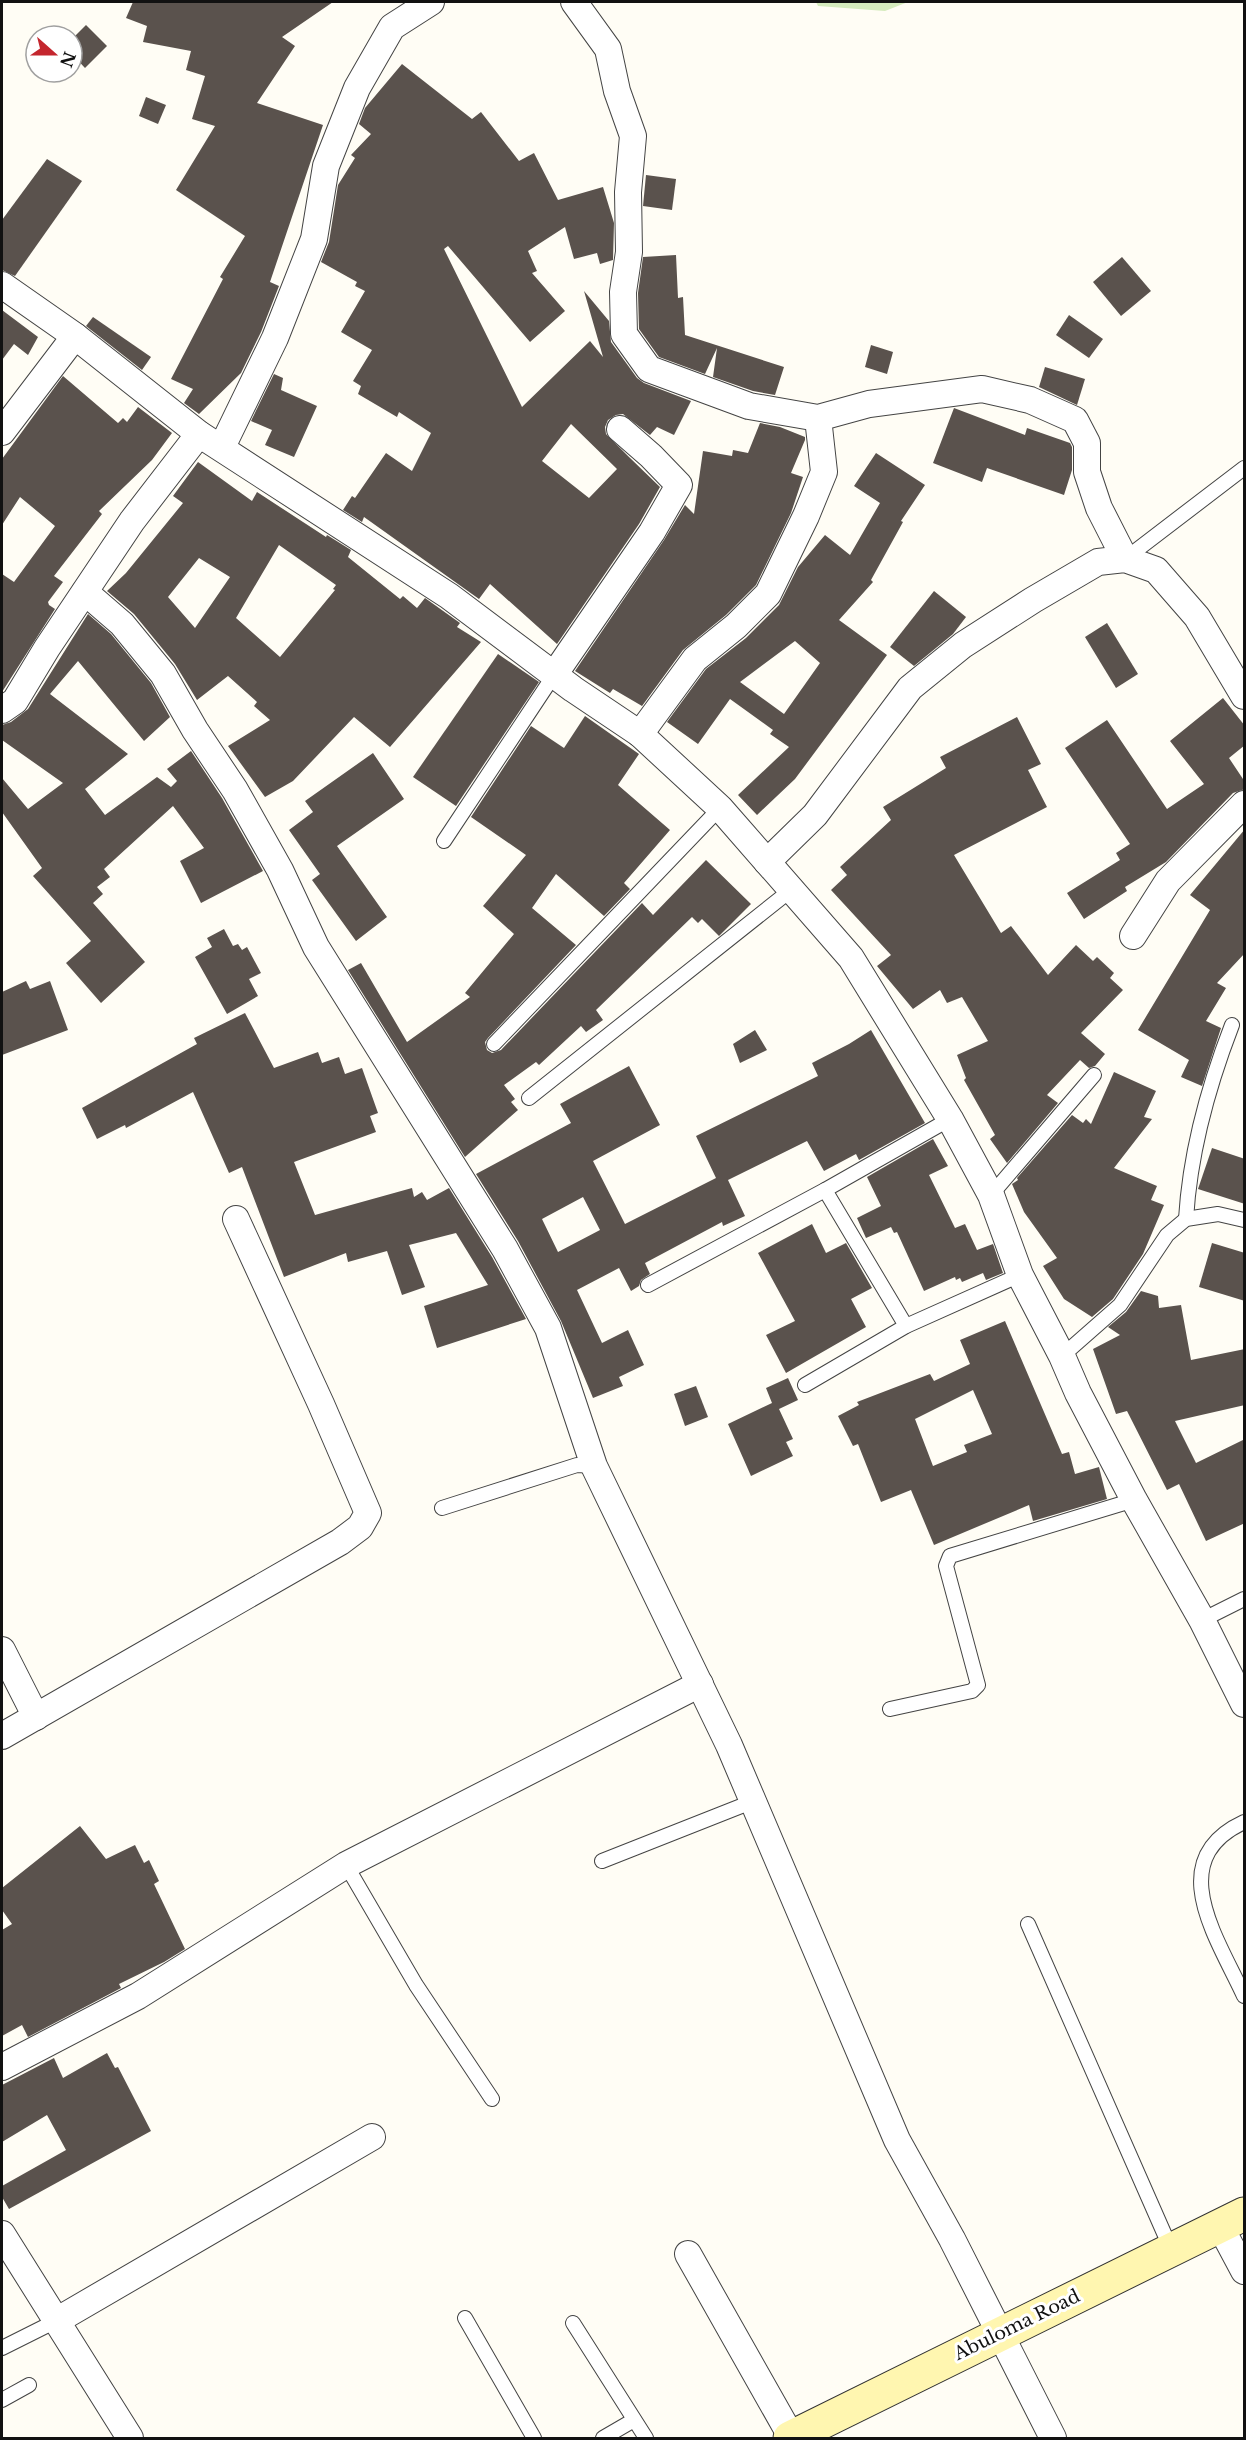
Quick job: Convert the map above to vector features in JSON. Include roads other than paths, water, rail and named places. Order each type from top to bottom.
[{"type":"street","points":[[222,447],[274,338],[314,239],[326,166],[357,88],[392,27],[431,2]]},
{"type":"street","points":[[574,2],[608,49],[617,91],[633,136],[628,192],[629,252],[623,292],[624,334],[649,369],[749,406],[818,417],[869,404],[982,389],[1030,400],[1056,410],[1075,420],[1087,443],[1087,472],[1099,508],[1125,559]]},
{"type":"street","points":[[2,285],[75,336],[199,434],[449,596],[554,675],[640,734],[720,808],[851,958],[950,1119],[991,1195],[1020,1275],[1062,1356],[1078,1393],[1134,1500],[1202,1620],[1245,1704]]},
{"type":"street","points":[[2,432],[75,336]]},
{"type":"street","points":[[640,734],[695,659],[736,626],[768,594],[806,516],[824,472],[818,417]]},
{"type":"street","points":[[554,675],[652,532],[679,485],[620,429]]},
{"type":"street","points":[[2,710],[15,701],[132,521],[199,434]]},
{"type":"street","points":[[767,862],[815,815],[910,688],[963,645],[1098,562],[1125,559],[1156,570],[1197,617],[1245,696]]},
{"type":"street","points":[[85,592],[123,624],[163,674],[195,730],[241,800],[280,870],[316,947],[505,1248],[548,1328],[594,1466],[754,1801],[897,2140],[952,2239],[1053,2439]]},
{"type":"street","points":[[1133,936],[1168,880],[1245,804]]},
{"type":"street","points":[[2,1736],[340,1542],[360,1527],[368,1512],[236,1219]]},
{"type":"street","points":[[2,1650],[36,1717]]},
{"type":"street","points":[[2,2067],[138,1996],[346,1865],[700,1684]]},
{"type":"street","points":[[56,2320],[372,2137]]},
{"type":"street","points":[[1232,2220],[1245,2271]]},
{"type":"street","name":"Abuloma Road","points":[[791,2438],[1232,2220]]},
{"type":"street","points":[[2,2234],[130,2439]]},
{"type":"street","points":[[688,2254],[791,2438]]},
{"type":"lane","points":[[1125,559],[1245,468]]},
{"type":"lane","points":[[444,841],[554,675]]},
{"type":"lane","points":[[494,1044],[720,808]]},
{"type":"lane","points":[[529,1098],[791,891]]},
{"type":"lane","points":[[1186,1219],[1188,1187],[1195,1148],[1214,1073],[1232,1025]]},
{"type":"lane","points":[[991,1195],[1094,1075]]},
{"type":"lane","points":[[648,1285],[825,1190],[950,1119]]},
{"type":"lane","points":[[825,1190],[906,1326]]},
{"type":"lane","points":[[1062,1356],[1120,1305],[1167,1235],[1186,1219],[1218,1214],[1245,1220]]},
{"type":"lane","points":[[805,1385],[906,1326],[1020,1275]]},
{"type":"lane","points":[[442,1508],[577,1466],[594,1466]]},
{"type":"lane","points":[[890,1709],[972,1692],[978,1685],[946,1566],[950,1556],[1134,1500]]},
{"type":"lane","points":[[1202,1620],[1245,1599]]},
{"type":"lane","points":[[602,1861],[754,1801]]},
{"type":"lane","points":[[1245,1822],[1218,1839],[1202,1862],[1199,1883],[1202,1904],[1245,1996]]},
{"type":"lane","points":[[346,1865],[416,1984],[492,2099]]},
{"type":"lane","points":[[1028,1924],[1171,2249]]},
{"type":"lane","points":[[465,2318],[534,2439]]},
{"type":"lane","points":[[2,2348],[56,2320]]},
{"type":"lane","points":[[573,2323],[646,2439]]},
{"type":"lane","points":[[2,2400],[29,2385]]},
{"type":"lane","points":[[603,2439],[634,2420]]}]
